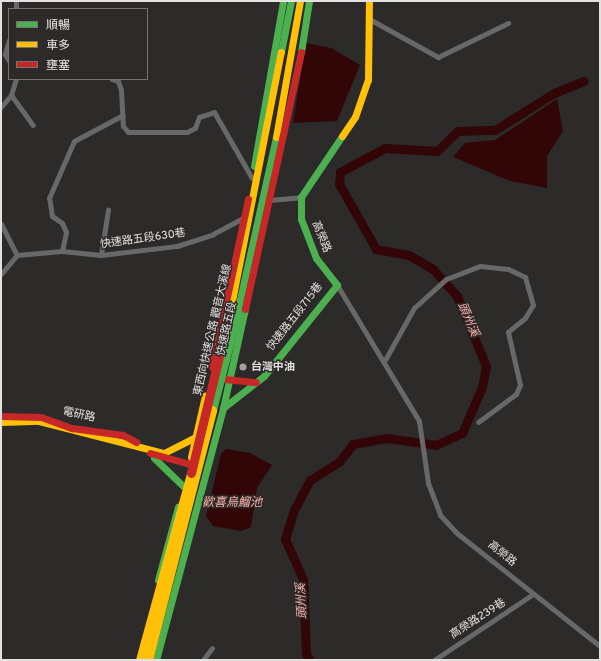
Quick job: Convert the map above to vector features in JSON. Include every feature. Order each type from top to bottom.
[{"type":"main road","name":"快速路五段","points":[[136,660],[189,465],[194,438],[210,378],[252,178],[283,1]]},
{"type":"main road","name":"東西向快速公路 觀音大溪線","points":[[140,660],[175,538],[230,311],[276,86],[291,1]]},
{"type":"main road","name":"東西向快速公路 觀音大溪線","points":[[148,660],[213,415],[284,94],[300,1]]},
{"type":"main road","name":"快速路五段","points":[[156,660],[210,467],[228,380],[280,151],[309,1]]},
{"type":"main road","points":[[301,197],[355,117],[368,80],[371,20],[369,1]]},
{"type":"main road","points":[[258,141],[276,86]]},
{"type":"main road","points":[[280,151],[284,94]]},
{"type":"main road","name":"高榮路","points":[[301,197],[301,219],[316,258],[337,285]]},
{"type":"main road","name":"快速路五段715巷","points":[[223,408],[256,382],[337,285]]},
{"type":"main road","points":[[210,378],[256,382]]},
{"type":"main road","name":"電研路","points":[[1,416],[19,414],[72,428],[123,435],[160,458],[189,465],[210,467]]},
{"type":"main road","name":"電研路","points":[[1,422],[38,421],[71,432],[119,439],[146,450],[164,453],[194,438]]},
{"type":"main road","points":[[146,450],[183,486]]},
{"type":"street","points":[[371,20],[438,57],[508,22]]},
{"type":"street","points":[[8,44],[5,54],[8,59]]},
{"type":"street","points":[[1,107],[11,95],[16,80]]},
{"type":"street","points":[[115,80],[118,81],[121,90],[123,126],[128,132],[187,132],[195,128],[199,117],[214,112],[252,178]]},
{"type":"street","points":[[11,95],[33,125]]},
{"type":"street","points":[[62,251],[66,232],[62,224],[52,216],[49,198],[74,141],[123,115]]},
{"type":"street","points":[[269,200],[301,197]]},
{"type":"street","points":[[101,256],[108,210]]},
{"type":"street","name":"快速路五段630巷","points":[[17,255],[62,251],[101,256],[193,242],[243,218]]},
{"type":"street","points":[[1,224],[17,255],[1,274]]},
{"type":"street","points":[[385,360],[414,308],[446,279],[480,266],[508,269],[525,277],[533,305],[525,318],[508,332],[520,385],[516,394],[478,422]]},
{"type":"street","name":"高榮路","points":[[337,285],[385,360],[420,424],[431,495],[448,525],[600,646]]},
{"type":"street","name":"高榮路239巷","points":[[434,660],[533,594]]},
{"type":"street","points":[[204,660],[212,648]]},
{"type":"water","points":[[306,43],[331,48],[360,65],[337,121],[293,123]]},
{"type":"water","points":[[557,99],[563,131],[547,156],[547,188],[510,181],[453,157],[465,143],[495,140]]},
{"type":"water","name":"歡喜烏鰡池","points":[[226,449],[250,453],[272,465],[257,488],[251,527],[241,531],[213,526],[206,516],[221,454]]},
{"type":"waterway","name":"頭州溪","points":[[310,660],[306,654],[303,579],[285,539],[294,510],[310,480],[339,462],[353,444],[387,438],[436,445],[462,433],[482,387],[486,366],[457,296],[433,269],[409,255],[376,249],[339,184],[340,172],[385,148],[437,151],[458,131],[495,130],[554,93],[584,81]]},
{"type":"traffic: fast","points":[[254,166],[283,1]]},
{"type":"traffic: fast","points":[[281,52],[291,1]]},
{"type":"traffic: fast","points":[[301,52],[309,1]]},
{"type":"traffic: fast","points":[[223,408],[264,376],[337,285],[316,258],[301,219],[301,197],[342,136]]},
{"type":"traffic: fast","points":[[237,313],[276,137]]},
{"type":"traffic: fast","points":[[156,660],[223,408],[245,309]]},
{"type":"traffic: fast","points":[[212,410],[237,313]]},
{"type":"traffic: fast","points":[[154,458],[183,486]]},
{"type":"traffic: fast","points":[[158,580],[178,507]]},
{"type":"traffic: slow","points":[[276,137],[300,1]]},
{"type":"traffic: slow","points":[[342,136],[355,117],[368,80],[369,1]]},
{"type":"traffic: slow","points":[[230,311],[281,52]]},
{"type":"traffic: slow","points":[[191,457],[205,396]]},
{"type":"traffic: slow","points":[[148,660],[212,410]]},
{"type":"traffic: slow","points":[[1,422],[39,421],[164,453],[194,438]]},
{"type":"traffic: slow","points":[[140,660],[191,473]]},
{"type":"traffic: jam","points":[[245,309],[301,52]]},
{"type":"traffic: jam","points":[[212,367],[248,199]]},
{"type":"traffic: jam","points":[[191,473],[230,311]]},
{"type":"traffic: jam","points":[[225,379],[256,382]]},
{"type":"traffic: jam","points":[[1,416],[41,417],[72,428],[123,435],[136,442]]},
{"type":"traffic: jam","points":[[150,453],[197,466]]},
{"type":"place","name":"台灣中油","points":[[243,367]]}]
